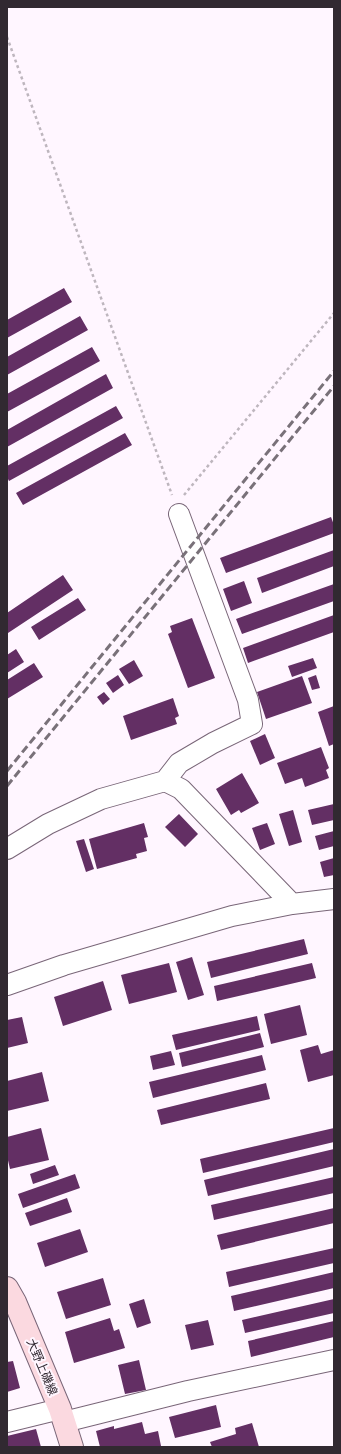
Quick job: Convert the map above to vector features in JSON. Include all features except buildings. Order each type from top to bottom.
[{"type":"main road","name":"大野上磯線","points":[[7,1288],[15,1302],[62,1416],[72,1447]]},
{"type":"street","points":[[7,849],[48,824],[101,799],[165,781],[179,764],[214,743],[252,724],[248,700],[177,510]]},
{"type":"street","points":[[165,781],[181,789],[292,904]]},
{"type":"street","points":[[7,985],[64,965],[232,916],[292,904],[334,899]]},
{"type":"street","points":[[7,1422],[62,1416],[334,1360]]},
{"type":"path","points":[[7,37],[177,510]]},
{"type":"path","points":[[177,510],[334,313]]},
{"type":"railway","points":[[7,771],[334,371]]},
{"type":"railway","points":[[7,786],[334,386]]}]
